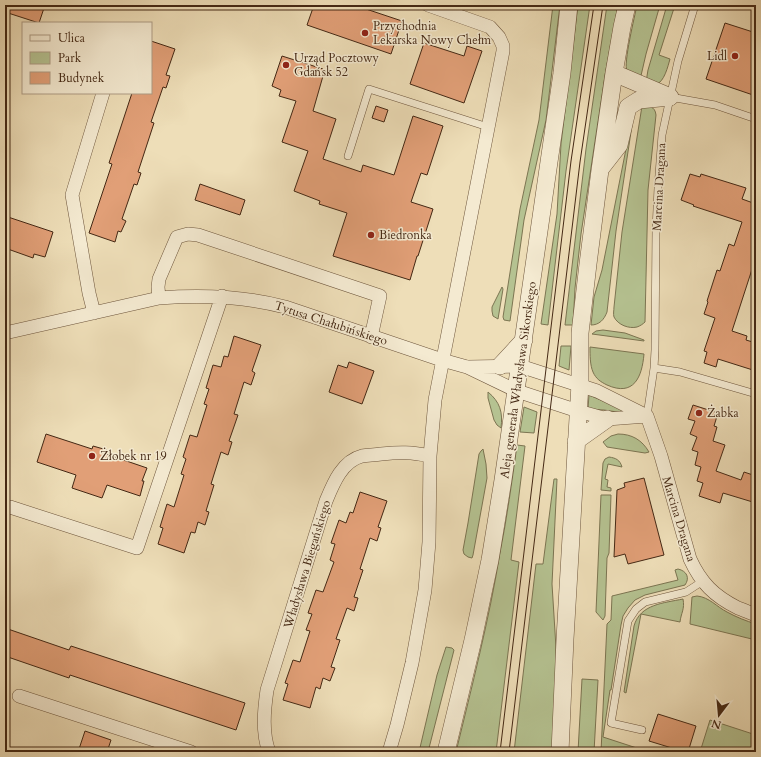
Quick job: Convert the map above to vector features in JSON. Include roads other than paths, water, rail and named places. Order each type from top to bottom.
[{"type":"street","points":[[389,752],[411,669],[425,590],[429,542],[430,456],[435,400],[503,51],[503,46],[499,37],[490,27],[428,5]]},
{"type":"street","name":"Aleja generała Władysława Sikorskiego","points":[[446,752],[473,640],[490,560],[517,391],[556,118],[569,5]]},
{"type":"street","points":[[560,752],[580,384],[580,333],[600,170],[614,74],[627,5]]},
{"type":"street","points":[[614,74],[670,97]]},
{"type":"street","points":[[94,313],[89,293],[72,195],[103,94]]},
{"type":"street","points":[[600,170],[619,145],[628,107],[639,100],[670,97]]},
{"type":"street","points":[[159,298],[159,279],[177,237],[188,234],[198,235],[380,296],[371,337]]},
{"type":"street","name":"Tytusa Chałubińskiego","points":[[5,333],[159,298],[183,296],[222,296],[256,300],[278,305],[371,337],[467,367],[517,391],[578,411]]},
{"type":"street","points":[[10,507],[137,548],[222,296]]},
{"type":"street","points":[[500,366],[524,340]]},
{"type":"street","name":"Tytusa Chałubińskiego","points":[[467,367],[520,366],[580,384]]},
{"type":"street","points":[[580,384],[647,416]]},
{"type":"street","points":[[578,411],[607,419],[647,416]]},
{"type":"street","name":"Marcina Dragana","points":[[647,416],[661,456],[690,559],[696,572],[713,592],[726,602],[756,615]]},
{"type":"street","points":[[576,441],[607,419]]},
{"type":"street","name":"Władysława Biegańskiego","points":[[269,752],[265,736],[264,718],[267,690],[326,501],[333,483],[350,463],[361,457],[395,452],[413,452],[430,456]]},
{"type":"street","points":[[19,696],[191,752]]},
{"type":"lane","name":"Marcina Dragana","points":[[647,416],[655,350],[656,230],[662,135],[678,61],[695,5]]},
{"type":"lane","points":[[348,156],[369,89],[488,127]]},
{"type":"lane","points":[[670,97],[715,105],[756,119]]},
{"type":"lane","points":[[654,368],[680,372],[756,394]]},
{"type":"lane","points":[[642,730],[611,723],[628,622],[636,608],[645,602],[686,592],[703,581]]},
{"type":"tram line","points":[[500,752],[571,161],[594,5]]},
{"type":"tram line","points":[[509,752],[580,162],[603,5]]},
{"type":"place","name":"Przychodnia Lekarska Nowy Chełm","points":[[365,33]]},
{"type":"place","name":"Lidl","points":[[735,56]]},
{"type":"place","name":"Urząd Pocztowy Gdańsk 52","points":[[286,65]]},
{"type":"place","name":"Biedronka","points":[[371,235]]},
{"type":"place","name":"Żabka","points":[[699,413]]},
{"type":"place","name":"Żłobek nr 19","points":[[92,456]]}]
